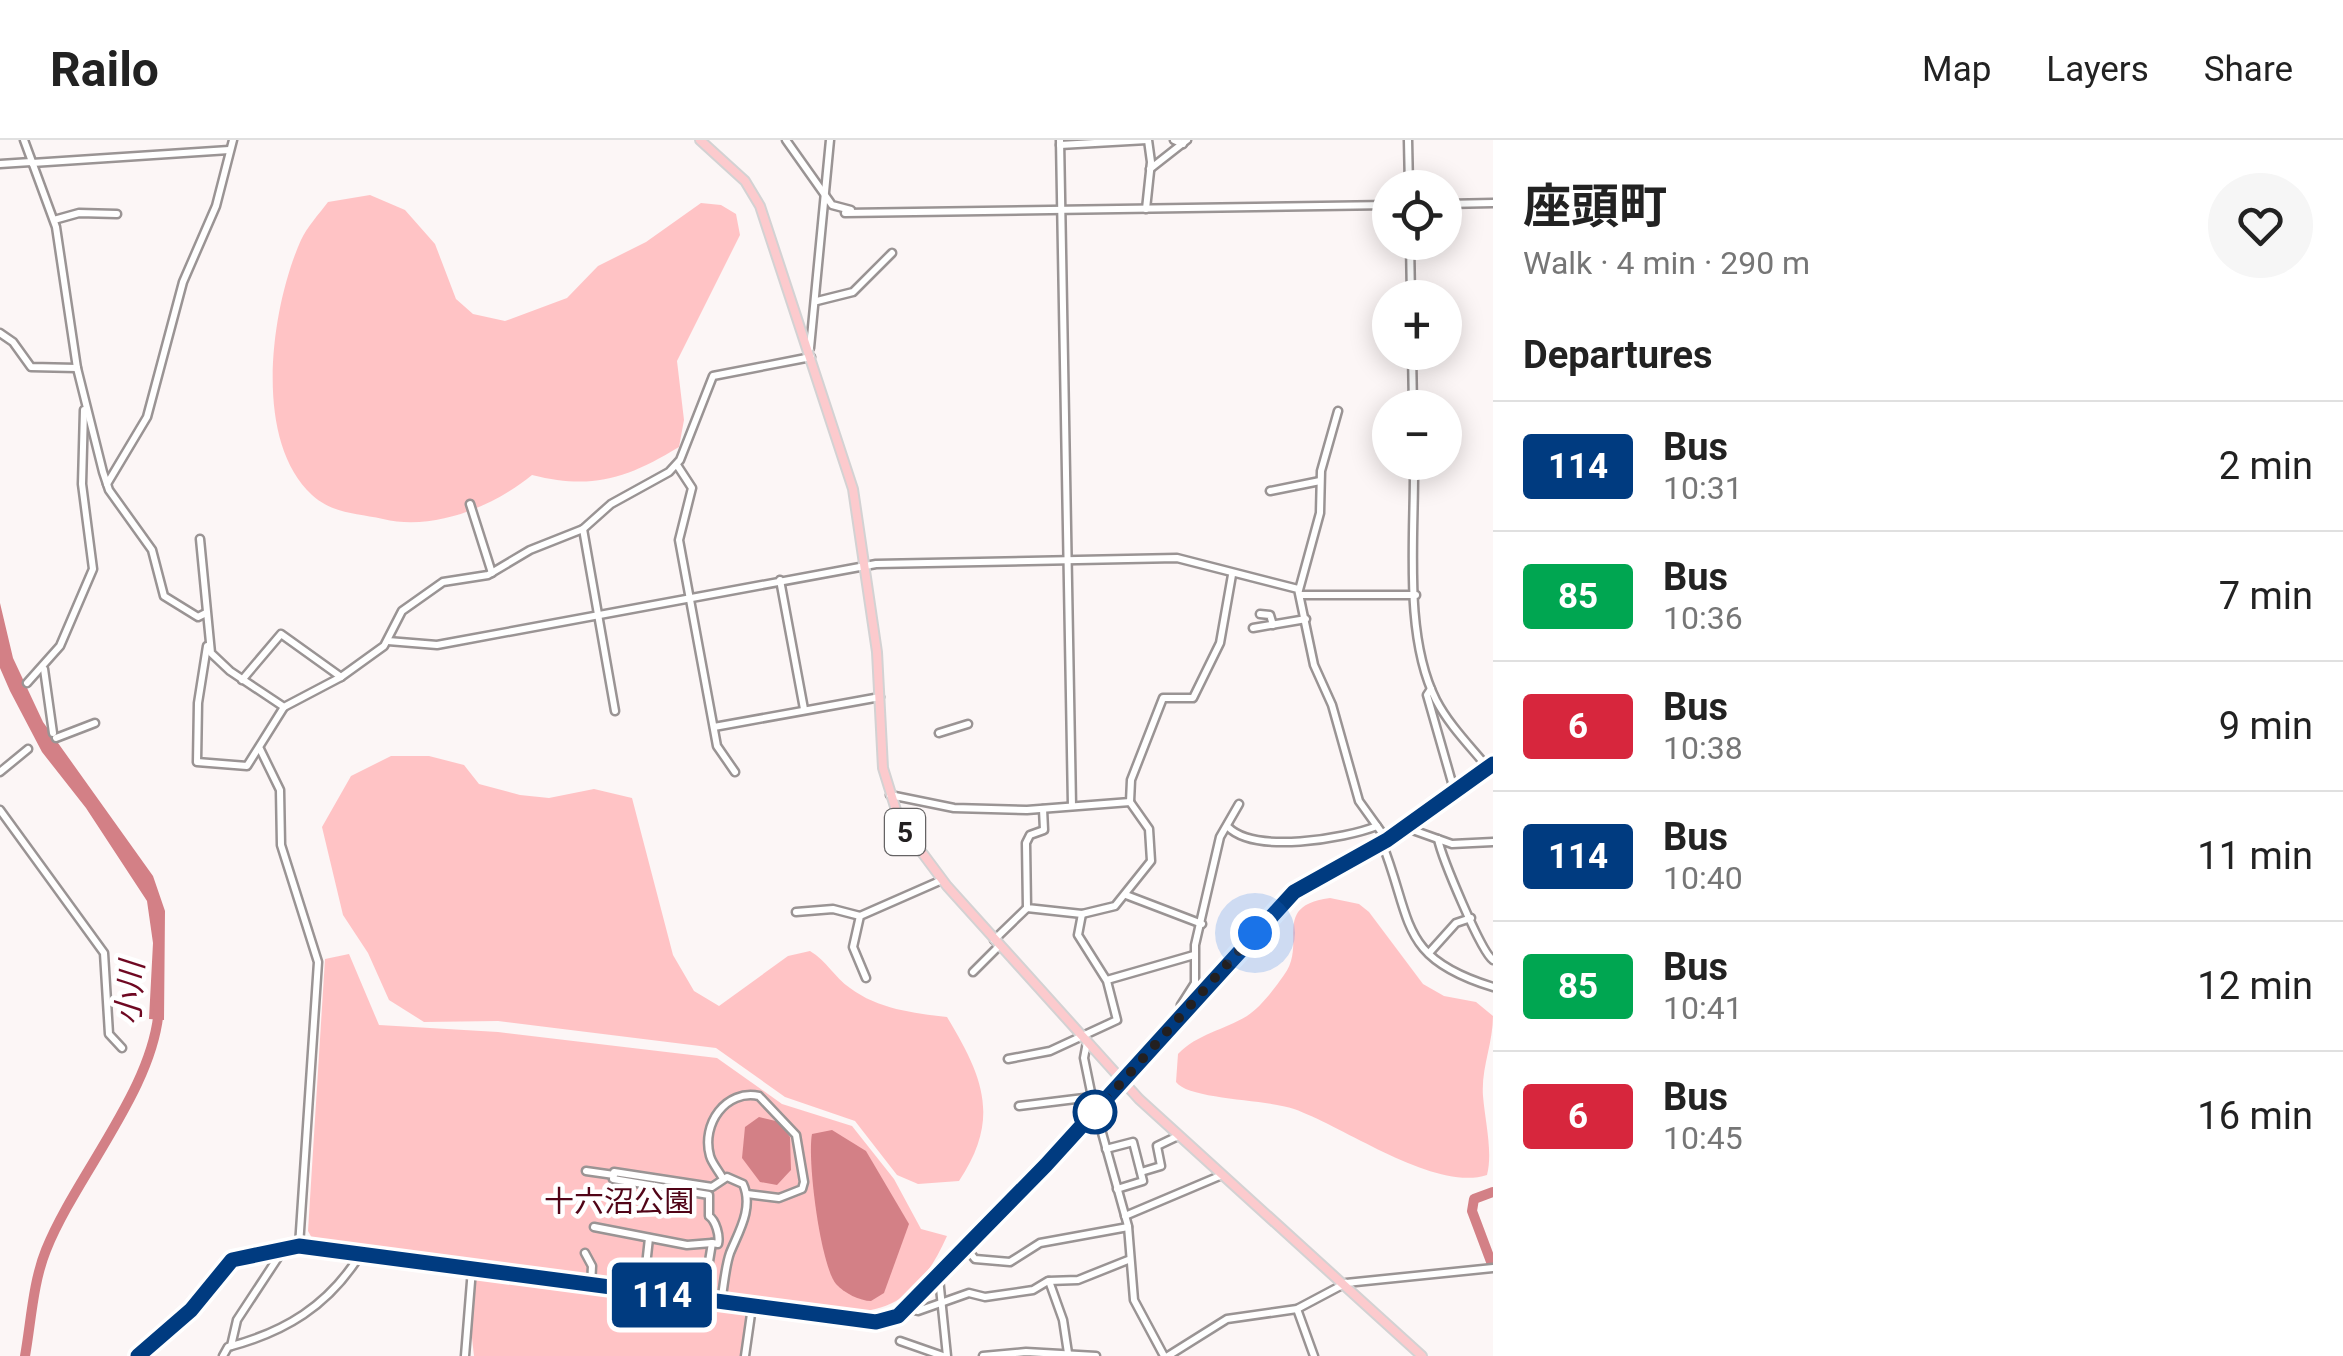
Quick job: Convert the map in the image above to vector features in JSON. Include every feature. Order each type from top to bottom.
[{"type":"main road","name":"5","points":[[700,140],[745,181],[756,198],[846,461],[865,564],[880,697],[882,768],[904,831],[942,880],[1123,1082],[1422,1356]]},
{"type":"street","points":[[24,140],[54,220],[77,368],[108,484],[152,550],[164,596],[198,617],[206,613]]},
{"type":"street","points":[[108,484],[147,418],[183,282],[216,206],[233,140]]},
{"type":"street","points":[[786,140],[824,195],[836,207],[857,212]]},
{"type":"street","points":[[200,539],[208,644],[200,684],[195,759],[245,767],[284,707],[341,677],[388,641],[402,610],[442,582],[492,573],[530,550],[583,529],[610,504],[677,464],[713,376],[811,352],[830,140]]},
{"type":"street","points":[[1072,806],[1060,143],[1147,140],[1150,169],[1146,209]]},
{"type":"street","points":[[1174,140],[1185,142]]},
{"type":"street","points":[[1408,140],[1409,170]]},
{"type":"street","points":[[1150,169],[1185,142]]},
{"type":"street","points":[[0,164],[229,150]]},
{"type":"street","points":[[1462,204],[1493,203]]},
{"type":"street","points":[[845,213],[1372,205]]},
{"type":"street","points":[[54,220],[72,214],[117,214]]},
{"type":"street","points":[[816,301],[853,292],[892,253]]},
{"type":"street","points":[[0,333],[13,342],[31,367],[77,368]]},
{"type":"street","points":[[28,683],[44,668],[66,636],[93,570],[82,476],[85,405]]},
{"type":"street","points":[[1338,411],[1320,482],[1320,514],[1300,593],[1314,666],[1332,705],[1359,802],[1385,841],[1408,930],[1450,973],[1493,987]]},
{"type":"street","points":[[677,464],[692,488],[678,540],[718,746],[734,772]]},
{"type":"street","points":[[138,1356],[191,1310],[232,1260],[299,1246],[876,1322],[886,1322],[908,1309],[1123,1082],[1294,892],[1385,841],[1490,766],[1432,689],[1417,639],[1414,480]]},
{"type":"street","points":[[1270,491],[1320,482]]},
{"type":"street","points":[[470,504],[492,573]]},
{"type":"street","points":[[583,529],[615,711]]},
{"type":"street","points":[[388,641],[436,645],[865,564],[1177,558],[1300,593],[1416,595]]},
{"type":"street","points":[[1027,908],[1082,914],[1115,906],[1150,861],[1149,829],[1130,802],[1131,780],[1164,698],[1192,698],[1217,651],[1232,576]]},
{"type":"street","points":[[780,580],[804,709]]},
{"type":"street","points":[[1260,614],[1270,616],[1273,625]]},
{"type":"street","points":[[1253,628],[1306,619]]},
{"type":"street","points":[[242,680],[280,634],[341,677]]},
{"type":"street","points":[[208,644],[242,680],[284,707]]},
{"type":"street","points":[[44,668],[55,736],[94,724]]},
{"type":"street","points":[[1432,689],[1428,695],[1455,793]]},
{"type":"street","points":[[714,726],[880,697]]},
{"type":"street","points":[[939,733],[968,724]]},
{"type":"street","points":[[260,749],[280,790],[281,845],[318,962],[299,1246]]},
{"type":"street","points":[[0,772],[28,750]]},
{"type":"street","points":[[889,795],[954,808],[1044,809],[1130,802]]},
{"type":"street","points":[[1187,1011],[1181,1005],[1195,982],[1194,955],[1220,837],[1239,804]]},
{"type":"street","points":[[974,972],[1027,908],[1026,843],[1030,835],[1045,829],[1044,809]]},
{"type":"street","points":[[0,810],[104,953],[109,1034],[122,1048]]},
{"type":"street","points":[[1228,827],[1242,837],[1302,842],[1333,841],[1377,826]]},
{"type":"street","points":[[1406,827],[1460,844],[1493,842]]},
{"type":"street","points":[[1438,839],[1457,894],[1482,948],[1493,960]]},
{"type":"street","points":[[796,912],[833,909],[860,916],[942,880]]},
{"type":"street","points":[[1126,895],[1202,924]]},
{"type":"street","points":[[1008,1060],[1086,1040],[1118,1020],[1107,980],[1078,936],[1082,914]]},
{"type":"street","points":[[860,916],[853,947],[866,978]]},
{"type":"street","points":[[1428,953],[1456,923],[1471,918]]},
{"type":"street","points":[[1107,980],[1194,955]]},
{"type":"street","points":[[1086,1040],[1084,1058],[1092,1096],[1128,1228],[1134,1300],[1166,1356],[1226,1319],[1297,1310],[1346,1284],[1490,1268]]},
{"type":"street","points":[[722,1177],[710,1157],[714,1118],[729,1099],[759,1096],[796,1135],[804,1182],[802,1189],[790,1196],[747,1194]]},
{"type":"street","points":[[1019,1106],[1092,1096]]},
{"type":"street","points":[[1140,1172],[1160,1166],[1157,1146],[1178,1136]]},
{"type":"street","points":[[1106,1149],[1132,1142],[1143,1181],[1117,1188]]},
{"type":"street","points":[[586,1171],[712,1186],[722,1177]]},
{"type":"street","points":[[594,1227],[687,1245],[718,1244],[720,1237],[716,1222],[709,1216],[708,1195],[613,1179],[614,1175]]},
{"type":"street","points":[[1125,1216],[1222,1175]]},
{"type":"street","points":[[712,1243],[703,1298],[721,1302],[747,1194],[736,1179],[722,1177]]},
{"type":"street","points":[[966,1249],[975,1258],[1010,1262],[1040,1243],[1128,1228]]},
{"type":"street","points":[[644,1293],[649,1238]]},
{"type":"street","points":[[223,1356],[231,1346],[237,1320],[284,1248]]},
{"type":"street","points":[[585,1252],[592,1266],[591,1286]]},
{"type":"street","points":[[231,1346],[276,1334],[325,1300],[360,1255]]},
{"type":"street","points":[[908,1309],[918,1311],[969,1294],[985,1298],[1033,1290],[1049,1281],[1092,1276],[1128,1260]]},
{"type":"street","points":[[465,1356],[472,1269]]},
{"type":"street","points":[[900,1341],[945,1356],[944,1303],[938,1277]]},
{"type":"street","points":[[1049,1281],[1063,1320],[1068,1353]]},
{"type":"street","points":[[746,1356],[752,1306]]},
{"type":"street","points":[[1297,1310],[1314,1356]]},
{"type":"street","points":[[983,1356],[1096,1356]]},
{"type":"green space","points":[[370,195],[405,210],[435,244],[456,299],[473,314],[505,321],[567,298],[598,266],[646,242],[701,203],[721,205],[736,214],[740,235],[677,361],[684,420],[679,447],[642,467],[608,479],[573,481],[532,475],[481,506],[422,522],[345,512],[312,495],[293,471],[281,441],[274,408],[275,336],[290,268],[310,225],[328,202]]},
{"type":"green space","points":[[391,756],[429,756],[464,765],[479,784],[520,795],[549,798],[594,789],[632,798],[673,955],[694,991],[719,1006],[788,956],[810,951],[844,984],[872,1001],[909,1012],[947,1017],[970,1059],[982,1098],[980,1137],[959,1181],[918,1184],[897,1175],[855,1121],[785,1097],[716,1048],[498,1021],[424,1022],[389,1000],[368,953],[343,915],[322,827],[351,776]]},
{"type":"green space","points":[[1330,898],[1359,904],[1369,912],[1423,984],[1444,996],[1476,1002],[1493,1016],[1483,1086],[1489,1146],[1487,1175],[1466,1178],[1442,1174],[1390,1155],[1294,1109],[1212,1096],[1176,1082],[1178,1054],[1202,1037],[1247,1016],[1262,1003],[1290,963],[1295,917],[1312,902]]},
{"type":"green space","name":"十六沼公園","points":[[349,954],[379,1025],[498,1032],[717,1058],[782,1104],[852,1126],[894,1179],[921,1229],[947,1236],[929,1269],[910,1291],[889,1304],[866,1311],[841,1312],[750,1301],[742,1356],[474,1356],[471,1329],[476,1263],[320,1242],[313,1240],[308,1231],[325,959]]},
{"type":"shaded area","points":[[0,603],[13,658],[43,722],[153,876],[165,911],[164,1020],[149,1019],[153,943],[147,901],[86,808],[42,752],[10,691],[0,668]]},
{"type":"shaded area","points":[[759,1117],[780,1122],[790,1137],[791,1170],[777,1185],[760,1182],[742,1158],[745,1127]]},
{"type":"shaded area","points":[[832,1130],[866,1151],[909,1224],[884,1293],[871,1301],[839,1287],[825,1256],[816,1211],[811,1147],[812,1134]]},
{"type":"waterway","name":"小川","points":[[25,1356],[35,1289],[46,1250],[130,1099],[155,1036],[159,1006]]},
{"type":"waterway","points":[[1493,1192],[1474,1199],[1472,1211],[1493,1267]]},
{"type":"bus line","name":"114","points":[[138,1356],[191,1310],[232,1260],[299,1246],[886,1322],[908,1309],[1046,1165],[1294,892],[1387,840],[1493,764]]},
{"type":"route","points":[[1095,1112],[1255,933]]}]
